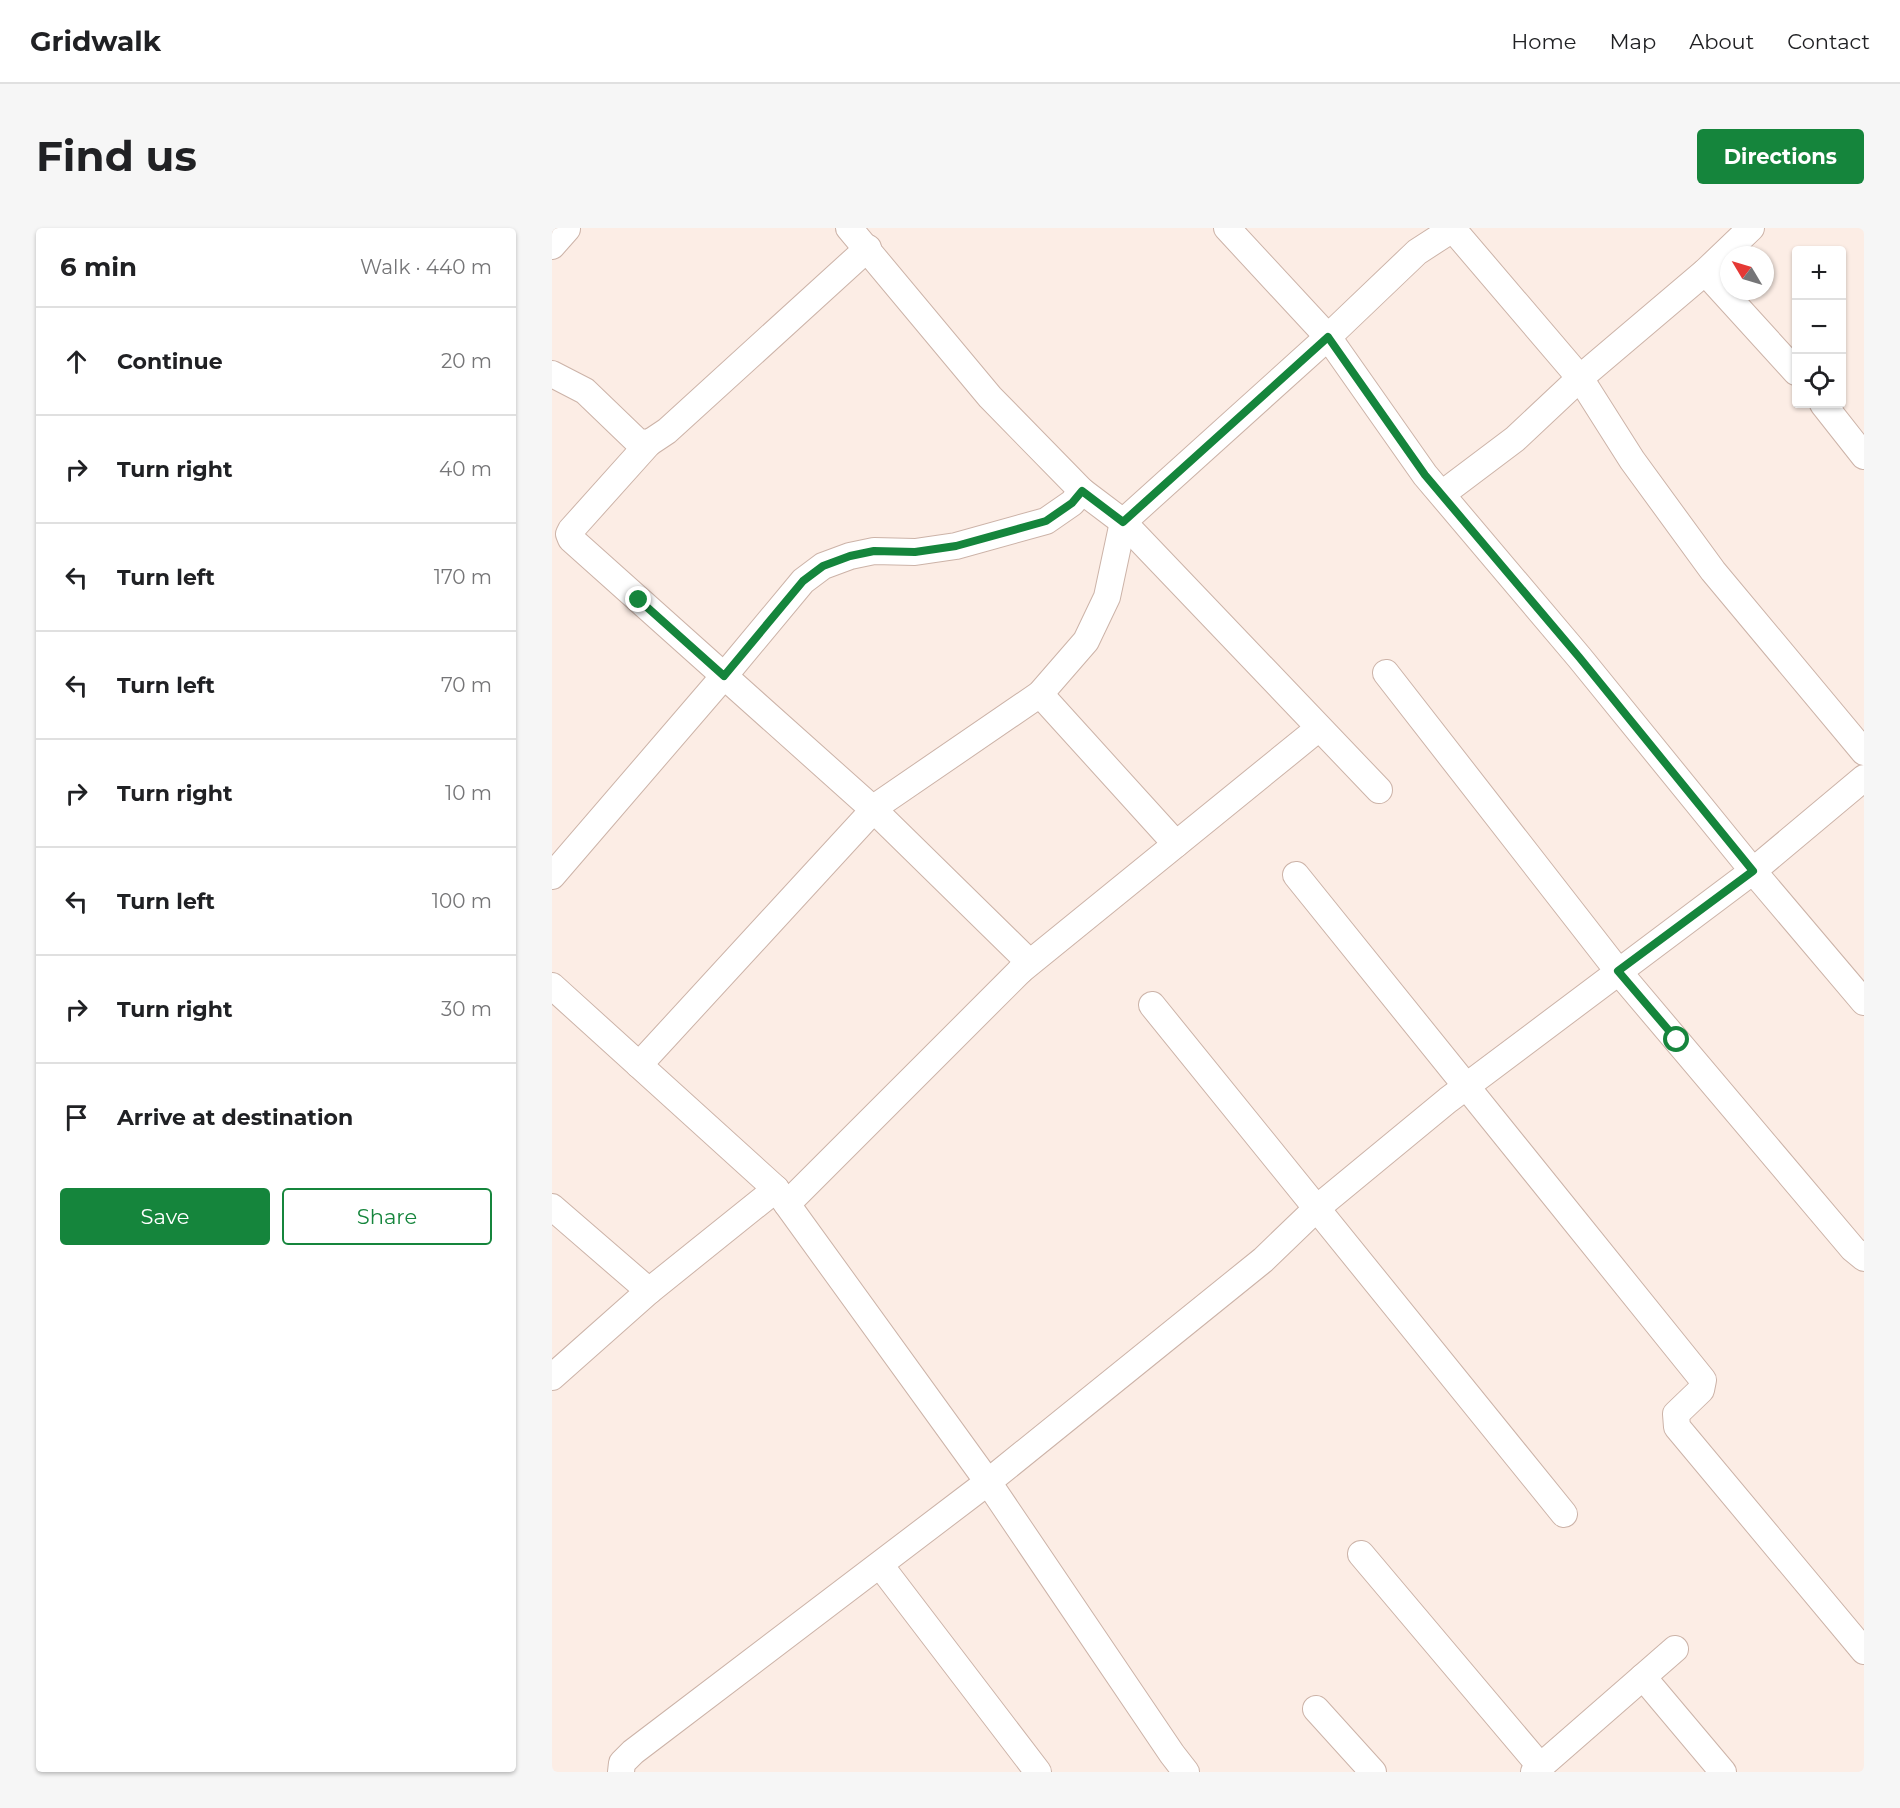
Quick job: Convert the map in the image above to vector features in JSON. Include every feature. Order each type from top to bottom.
[{"type":"street","points":[[552,246],[567,228]]},
{"type":"street","points":[[849,228],[990,397],[1082,491],[1123,522],[1379,790]]},
{"type":"street","points":[[1227,228],[1328,337],[1425,475],[1864,1002]]},
{"type":"street","points":[[639,1065],[879,805],[1040,694],[1086,641],[1107,597],[1123,522],[1328,337],[1417,252],[1453,228],[1580,378],[1632,460],[1713,571],[1864,752]]},
{"type":"street","points":[[1442,494],[1515,439],[1580,378],[1705,272],[1751,228]]},
{"type":"street","points":[[868,248],[667,431],[649,443],[569,534],[571,539],[874,810],[1022,953],[1025,957],[1025,964],[1020,970]]},
{"type":"street","points":[[1705,272],[1792,367]]},
{"type":"street","points":[[552,374],[585,391],[638,442],[649,443]]},
{"type":"street","points":[[1826,408],[1864,456]]},
{"type":"street","points":[[552,876],[803,581],[823,566],[850,556],[874,551],[915,552],[956,546],[1046,521],[1072,503],[1082,491]]},
{"type":"street","points":[[1386,673],[1618,971],[1853,1249],[1864,1258]]},
{"type":"street","points":[[1040,694],[1176,844]]},
{"type":"street","points":[[552,1377],[649,1291],[781,1196],[1020,970],[1319,728]]},
{"type":"street","points":[[621,1772],[622,1763],[633,1752],[988,1482],[1263,1260],[1317,1208],[1467,1086],[1753,871],[1864,778]]},
{"type":"street","points":[[1296,875],[1703,1380],[1701,1390],[1676,1414],[1677,1427],[1864,1652]]},
{"type":"street","points":[[552,986],[781,1196],[988,1482],[1186,1772]]},
{"type":"street","points":[[1152,1005],[1564,1514]]},
{"type":"street","points":[[552,1207],[649,1291]]},
{"type":"street","points":[[1361,1554],[1537,1769],[1675,1649]]},
{"type":"street","points":[[880,1565],[1038,1772]]},
{"type":"street","points":[[1643,1677],[1723,1772]]},
{"type":"street","points":[[1316,1709],[1373,1772]]},
{"type":"route","points":[[639,600],[724,676],[803,581],[823,566],[850,556],[874,551],[915,552],[956,546],[1046,521],[1072,503],[1082,491],[1123,522],[1328,337],[1425,475],[1579,657],[1753,871],[1618,971],[1677,1040]]}]
